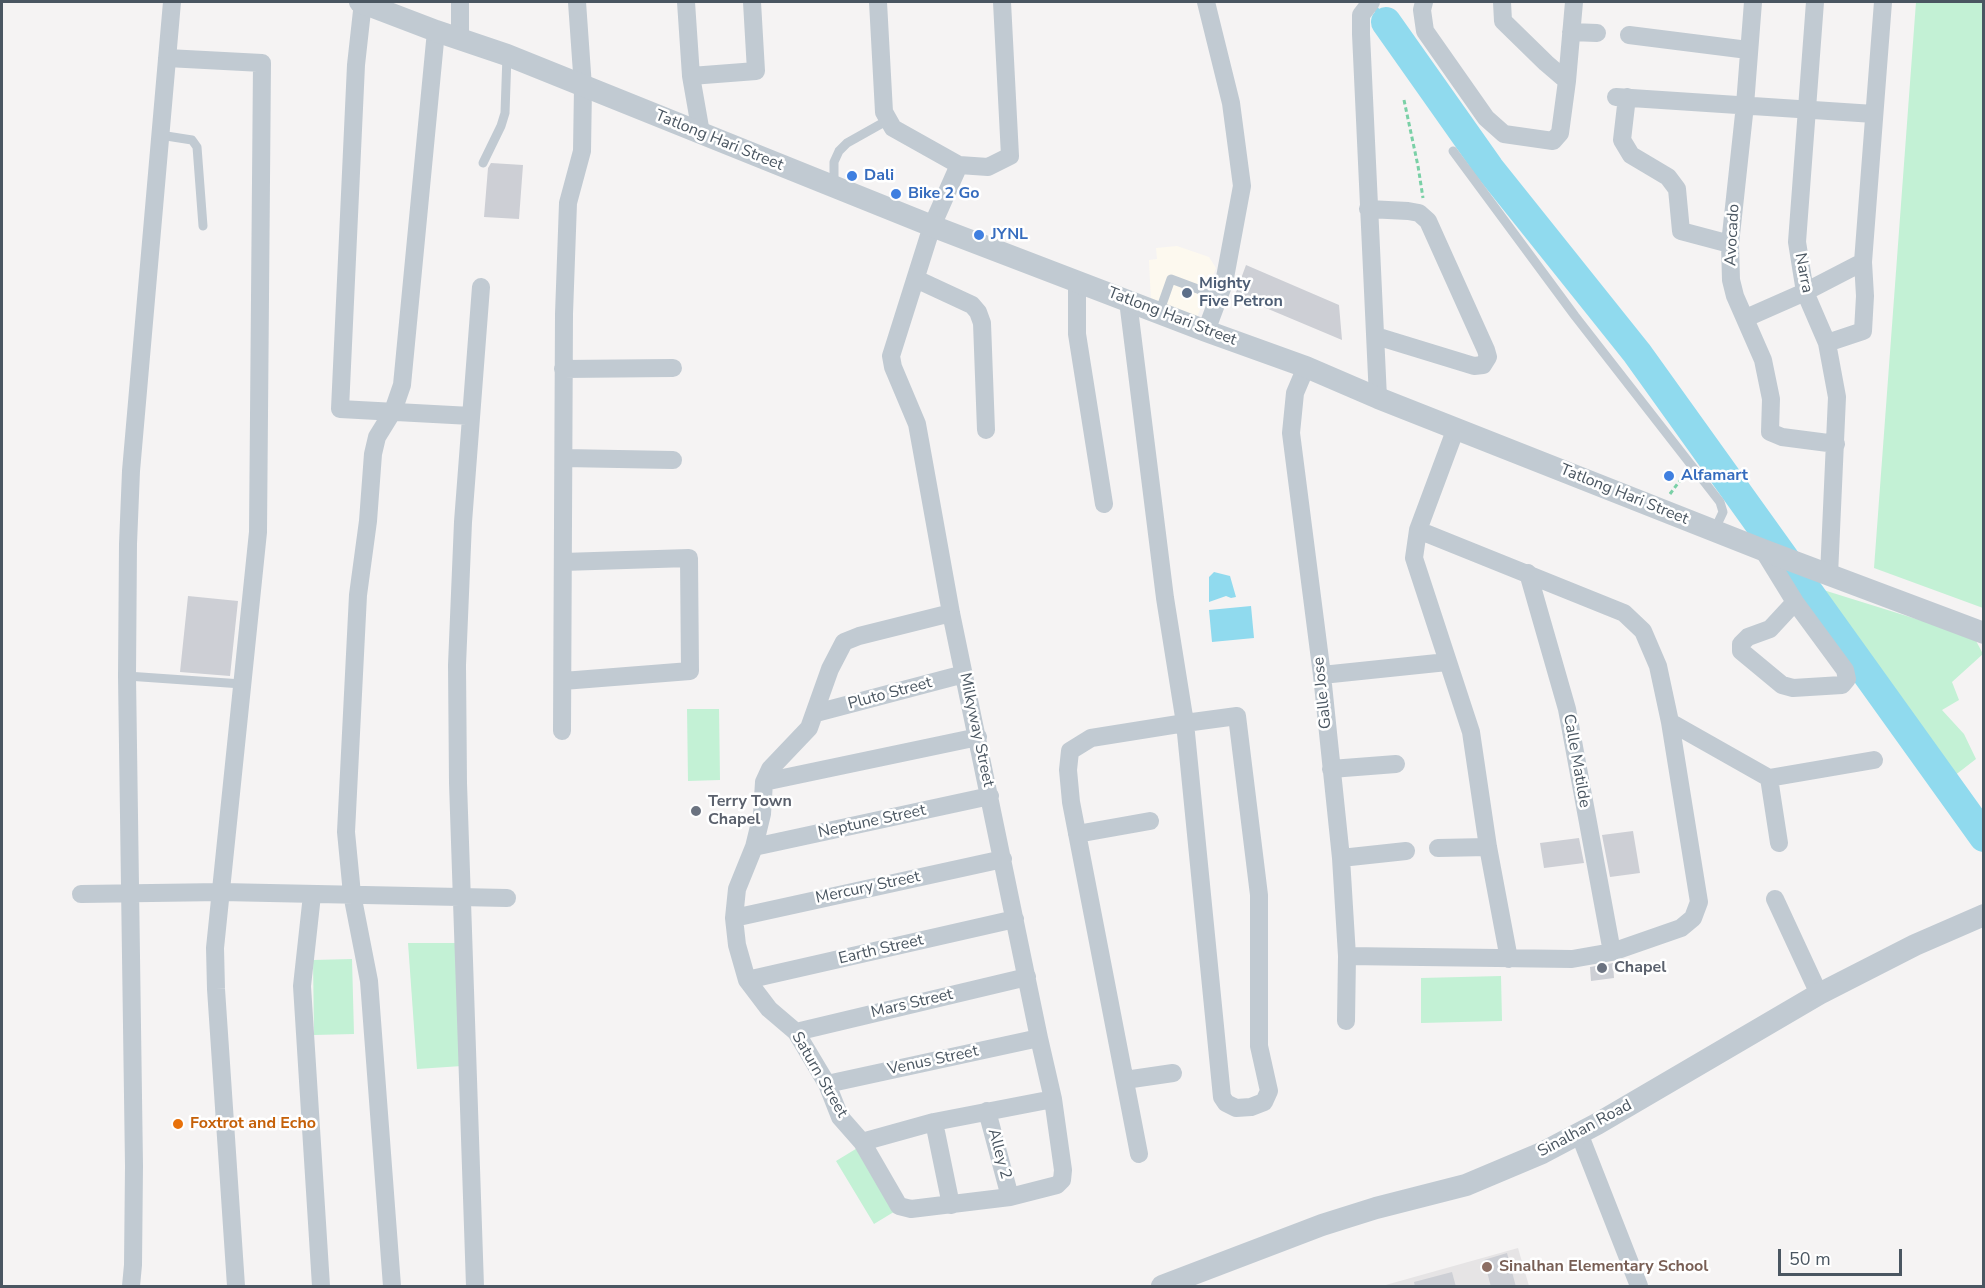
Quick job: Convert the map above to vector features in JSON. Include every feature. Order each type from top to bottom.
[{"type":"street","points":[[131,1287],[135,1166],[130,893],[128,544],[131,471],[172,2]]},
{"type":"street","points":[[362,2],[356,65],[340,409],[471,416]]},
{"type":"street","name":"Tatlong Hari Street","points":[[362,2],[436,31],[507,55],[932,226],[1306,368],[1770,553],[1983,633]]},
{"type":"street","points":[[460,2],[460,39]]},
{"type":"street","points":[[562,731],[563,369],[567,203],[582,151],[583,87],[577,2]]},
{"type":"street","points":[[686,2],[691,76],[701,133]]},
{"type":"street","points":[[691,76],[756,71],[752,2]]},
{"type":"street","points":[[878,2],[884,112],[893,128],[958,165],[988,167],[1010,156],[1002,2]]},
{"type":"street","points":[[1206,2],[1231,103],[1242,186],[1224,283],[1206,331]]},
{"type":"street","points":[[1424,2],[1422,10],[1425,31],[1486,118],[1504,134],[1553,141],[1560,133],[1574,2]]},
{"type":"street","points":[[1502,2],[1503,21],[1567,81]]},
{"type":"street","name":"Avocado","points":[[1753,2],[1730,244],[1731,280],[1765,370],[1771,399],[1770,432],[1782,437],[1836,444]]},
{"type":"street","name":"Narra","points":[[1815,2],[1797,242],[1805,292],[1827,343],[1837,397],[1836,444],[1821,572]]},
{"type":"street","points":[[1827,343],[1863,331],[1865,296],[1863,262],[1883,2]]},
{"type":"street","points":[[1366,8],[1368,209],[1378,398]]},
{"type":"street","points":[[392,1287],[369,981],[352,894],[346,832],[358,595],[368,521],[373,454],[377,437],[393,411],[402,385],[436,31]]},
{"type":"street","points":[[1571,32],[1597,33]]},
{"type":"street","points":[[1629,35],[1748,50]]},
{"type":"street","points":[[167,57],[262,63],[258,532],[215,948],[236,1287]]},
{"type":"street","points":[[1730,244],[1681,231],[1677,189],[1668,177],[1630,154],[1622,140],[1621,97],[1874,114]]},
{"type":"street","name":"Milkyway Street","points":[[958,165],[932,226],[891,356],[893,367],[917,424],[951,613],[1053,1099],[1062,1180],[1057,1185],[1011,1197]]},
{"type":"street","points":[[1368,209],[1419,213],[1428,221],[1488,357],[1483,365],[1474,366],[1376,336]]},
{"type":"street","points":[[1746,318],[1805,292],[1863,262]]},
{"type":"street","points":[[916,279],[972,305],[978,312],[982,323],[986,430]]},
{"type":"street","points":[[1077,281],[1077,334],[1104,504]]},
{"type":"street","points":[[475,1287],[458,783],[457,664],[463,522],[482,287]]},
{"type":"street","points":[[1128,301],[1165,598],[1185,723],[1222,1097],[1226,1103],[1236,1108],[1251,1107],[1264,1102],[1269,1090],[1259,1046],[1259,895],[1237,716],[1185,723],[1091,738],[1070,751],[1068,770],[1071,802],[1139,1155]]},
{"type":"street","points":[[563,369],[673,368]]},
{"type":"street","name":"Galle Jose","points":[[1306,368],[1295,393],[1291,433],[1322,675],[1341,858],[1347,956],[1346,1021]]},
{"type":"street","points":[[1456,428],[1418,530],[1414,558],[1471,732],[1488,847],[1509,959]]},
{"type":"street","points":[[564,458],[673,460]]},
{"type":"street","points":[[1347,956],[1572,959],[1612,952],[1681,928],[1693,918],[1699,902],[1670,722],[1658,666],[1643,631],[1624,613],[1418,530]]},
{"type":"street","points":[[1770,553],[1795,602],[1845,670],[1847,679],[1842,686],[1793,688],[1782,685],[1741,651],[1741,644],[1748,637],[1770,629],[1795,602]]},
{"type":"street","points":[[563,562],[689,558],[690,671],[563,681]]},
{"type":"street","name":"Calle Matilde","points":[[1528,573],[1567,709],[1612,952]]},
{"type":"street","points":[[764,782],[770,769],[809,728],[830,669],[844,642],[859,636],[951,613]]},
{"type":"street","points":[[1322,675],[1447,662]]},
{"type":"street","name":"Pluto Street","points":[[816,713],[964,674]]},
{"type":"street","points":[[1670,722],[1769,778],[1874,760]]},
{"type":"street","points":[[764,782],[978,737]]},
{"type":"street","points":[[1331,769],[1396,764]]},
{"type":"street","points":[[1769,778],[1779,843]]},
{"type":"street","name":"Saturn Street","points":[[764,782],[762,814],[754,847],[737,889],[734,918],[737,945],[747,980],[769,1009],[796,1032],[827,1084],[840,1117],[862,1142],[899,1206],[911,1209],[951,1205]]},
{"type":"street","name":"Neptune Street","points":[[754,847],[990,796]]},
{"type":"street","points":[[1077,834],[1150,821]]},
{"type":"street","points":[[1438,848],[1488,847]]},
{"type":"street","points":[[1341,858],[1406,851]]},
{"type":"street","name":"Mercury Street","points":[[734,918],[1003,859]]},
{"type":"street","points":[[81,894],[222,892],[507,898]]},
{"type":"street","points":[[312,895],[302,986],[321,1287]]},
{"type":"street","points":[[1775,899],[1819,994]]},
{"type":"street","name":"Sinalhan Road","points":[[1162,1287],[1322,1225],[1376,1208],[1466,1185],[1542,1153],[1819,994],[1915,945],[1983,915]]},
{"type":"street","name":"Earth Street","points":[[747,980],[1015,919]]},
{"type":"street","name":"Mars Street","points":[[796,1032],[1027,977]]},
{"type":"street","name":"Venus Street","points":[[827,1084],[1039,1038]]},
{"type":"street","points":[[1125,1080],[1173,1073]]},
{"type":"street","points":[[862,1142],[934,1122],[1053,1099]]},
{"type":"street","name":"Alley 2","points":[[987,1111],[1011,1197]]},
{"type":"street","points":[[934,1122],[951,1205],[1011,1197]]},
{"type":"street","points":[[1579,1133],[1639,1287]]},
{"type":"lane","points":[[483,163],[505,113],[507,55]]},
{"type":"lane","points":[[834,186],[834,162],[839,151],[847,143],[888,120]]},
{"type":"lane","points":[[160,135],[192,140],[197,147],[203,226]]},
{"type":"lane","points":[[1453,151],[1575,316],[1720,502],[1724,512],[1714,531]]},
{"type":"lane","points":[[1159,313],[1171,279],[1219,297]]},
{"type":"lane","points":[[128,676],[242,684]]},
{"type":"path","points":[[1404,100],[1423,200],[1419,213]]},
{"type":"path","points":[[1660,509],[1691,465]]},
{"type":"shaded area","points":[[1177,246],[1209,257],[1216,268],[1196,320],[1151,302],[1149,260],[1157,259],[1156,248]]},
{"type":"shaded area","name":"Sinalhan Elementary School","points":[[1518,1248],[1529,1286],[1382,1286]]},
{"type":"green space","points":[[1916,2],[1983,2],[1983,608],[1874,568]]},
{"type":"green space","points":[[1801,583],[1974,637],[1983,654],[1952,682],[1959,700],[1942,710],[1964,734],[1976,759],[1945,783]]},
{"type":"green space","points":[[687,709],[719,709],[720,780],[688,781]]},
{"type":"green space","points":[[408,943],[458,943],[462,1066],[417,1069]]},
{"type":"green space","points":[[352,959],[354,1034],[314,1035],[313,960]]},
{"type":"green space","points":[[1501,976],[1502,1021],[1421,1023],[1421,978]]},
{"type":"green space","points":[[859,1147],[897,1210],[874,1224],[836,1161]]},
{"type":"water","points":[[1214,572],[1230,576],[1236,597],[1226,596],[1209,602],[1209,577]]},
{"type":"water","points":[[1251,606],[1254,638],[1212,642],[1209,610]]},
{"type":"building","points":[[491,163],[523,165],[519,219],[484,217],[488,168]]},
{"type":"building","points":[[1246,265],[1339,305],[1342,340],[1235,295]]},
{"type":"building","points":[[188,596],[238,601],[230,676],[180,672]]},
{"type":"building","points":[[1633,831],[1640,873],[1610,877],[1602,835]]},
{"type":"building","points":[[1579,838],[1584,863],[1544,868],[1540,843]]},
{"type":"building","name":"Chapel","points":[[1613,963],[1614,978],[1591,981],[1590,967]]},
{"type":"building","points":[[1507,1253],[1516,1287],[1491,1287],[1484,1260]]},
{"type":"building","points":[[1452,1272],[1456,1287],[1415,1287],[1414,1282]]},
{"type":"waterway","points":[[1373,5],[1386,22]]},
{"type":"waterway","points":[[1386,22],[1489,168],[1637,353],[1984,837]]},
{"type":"place","name":"Dali","points":[[852,176]]},
{"type":"place","name":"Bike 2 Go","points":[[896,194]]},
{"type":"place","name":"JYNL","points":[[979,235]]},
{"type":"place","name":"Mighty Five Petron","points":[[1187,293]]},
{"type":"place","name":"Alfamart","points":[[1669,476]]},
{"type":"place","name":"Terry Town Chapel","points":[[696,811]]},
{"type":"place","name":"Chapel","points":[[1602,968]]},
{"type":"place","name":"Foxtrot and Echo","points":[[178,1124]]},
{"type":"place","name":"Sinalhan Elementary School","points":[[1487,1267]]}]
